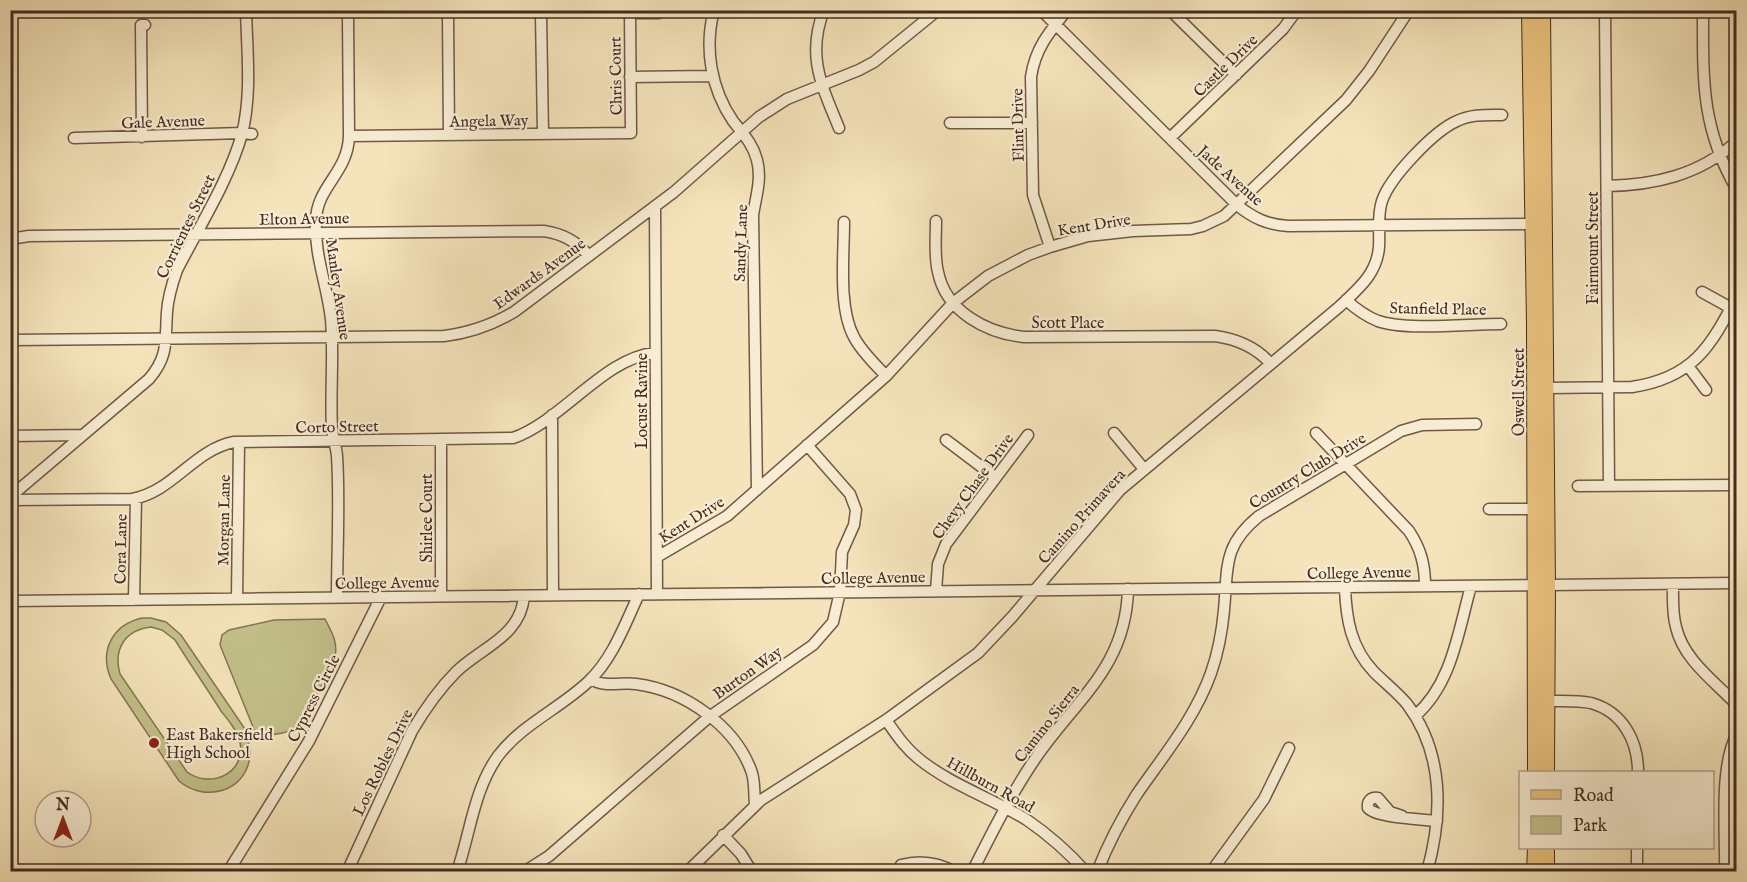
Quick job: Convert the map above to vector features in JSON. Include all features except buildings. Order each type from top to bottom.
[{"type":"main road","name":"Oswell Street","points":[[1529,10],[1535,509],[1542,585],[1548,701],[1547,771]]},
{"type":"main road","name":"Oswell Street","points":[[1535,771],[1546,388],[1543,10]]},
{"type":"main road","points":[[1531,224],[1538,230],[1538,271],[1546,294]]},
{"type":"main road","points":[[1534,308],[1540,382],[1546,388]]},
{"type":"main road","points":[[1534,872],[1535,849]]},
{"type":"main road","points":[[1547,849],[1547,872]]},
{"type":"street","name":"Corrientes Street","points":[[10,499],[149,379],[160,363],[167,339],[167,313],[172,285],[247,133],[246,10]]},
{"type":"street","name":"Sandy Lane","points":[[714,10],[709,45],[712,76],[726,110],[753,148],[757,159],[759,180],[753,214],[757,490]]},
{"type":"street","points":[[824,10],[819,22],[815,60],[839,128]]},
{"type":"street","name":"Edwards Avenue","points":[[10,340],[444,336],[470,332],[487,326],[514,312],[674,192],[773,107],[874,62],[938,10]]},
{"type":"street","name":"Jade Avenue","points":[[1041,10],[1238,205],[1256,218],[1279,225],[1531,224]]},
{"type":"street","name":"Flint Drive","points":[[1050,247],[1033,195],[1033,64],[1041,43],[1067,10]]},
{"type":"street","name":"Castle Drive","points":[[1170,138],[1283,29],[1297,10]]},
{"type":"street","name":"Kent Drive","points":[[657,557],[718,524],[886,376],[953,303],[988,276],[1050,247],[1107,233],[1191,229],[1213,222],[1238,205],[1359,84],[1409,10]]},
{"type":"street","name":"Fairmount Street","points":[[1605,10],[1609,486]]},
{"type":"street","points":[[1703,10],[1705,99],[1713,137],[1737,188]]},
{"type":"street","points":[[1171,11],[1236,75]]},
{"type":"street","name":"Chris Court","points":[[631,134],[630,13],[659,13]]},
{"type":"street","points":[[541,14],[543,134]]},
{"type":"street","points":[[448,15],[449,135]]},
{"type":"street","name":"Manley Avenue","points":[[337,597],[337,455],[333,430],[331,318],[319,267],[315,233],[318,206],[344,162],[349,136],[348,16]]},
{"type":"street","points":[[142,137],[141,25],[146,25]]},
{"type":"street","points":[[630,77],[712,76]]},
{"type":"street","name":"Camino Primavera","points":[[687,872],[755,805],[886,720],[978,653],[1120,490],[1363,284],[1374,266],[1379,246],[1382,204],[1392,182],[1440,132],[1466,117],[1502,115]]},
{"type":"street","points":[[950,123],[1032,123]]},
{"type":"street","name":"Gale Avenue","points":[[74,138],[247,133]]},
{"type":"street","name":"Angela Way","points":[[349,136],[631,134]]},
{"type":"street","points":[[1607,186],[1632,185],[1668,179],[1703,165],[1737,142]]},
{"type":"street","name":"Locust Ravine","points":[[654,207],[657,594]]},
{"type":"street","name":"Scott Place","points":[[936,221],[938,274],[946,295],[975,322],[993,330],[1012,336],[1031,338],[1215,336],[1238,340],[1271,364]]},
{"type":"street","points":[[844,222],[844,303],[848,324],[860,346],[886,376]]},
{"type":"street","name":"Elton Avenue","points":[[10,239],[29,236],[544,231],[565,236],[589,256]]},
{"type":"street","points":[[1546,388],[1632,387],[1669,377],[1688,366],[1709,346],[1734,303],[1702,292]]},
{"type":"street","name":"Stanfield Place","points":[[1346,300],[1364,315],[1386,323],[1405,325],[1501,324]]},
{"type":"street","name":"Corto Street","points":[[10,499],[146,496],[163,487],[213,448],[239,442],[513,438],[533,429],[552,416],[622,363],[639,356],[656,353]]},
{"type":"street","points":[[1688,366],[1706,390]]},
{"type":"street","points":[[552,416],[553,595]]},
{"type":"street","name":"Country Club Drive","points":[[1097,872],[1126,812],[1185,726],[1206,688],[1218,651],[1226,573],[1231,552],[1236,541],[1251,523],[1344,465],[1411,427],[1476,424]]},
{"type":"street","points":[[1114,433],[1144,469]]},
{"type":"street","points":[[1316,433],[1344,465],[1403,524],[1415,540],[1423,561],[1425,586]]},
{"type":"street","points":[[10,436],[83,435]]},
{"type":"street","name":"Chevy Chase Drive","points":[[936,591],[938,564],[946,544],[1028,435]]},
{"type":"street","name":"Shirlee Court","points":[[441,440],[441,596]]},
{"type":"street","points":[[946,440],[995,477]]},
{"type":"street","name":"Morgan Lane","points":[[237,598],[239,442]]},
{"type":"street","name":"Burton Way","points":[[524,872],[549,856],[709,717],[813,645],[833,622],[840,592],[842,552],[854,525],[856,510],[847,490],[807,446]]},
{"type":"street","points":[[1578,486],[1737,485]]},
{"type":"street","name":"Cora Lane","points":[[134,600],[136,498]]},
{"type":"street","points":[[1489,509],[1535,509]]},
{"type":"street","name":"College Avenue","points":[[10,601],[1737,583]]},
{"type":"street","points":[[1673,584],[1676,628],[1685,650],[1692,660],[1737,704]]},
{"type":"street","points":[[1414,716],[1433,698],[1445,678],[1471,586]]},
{"type":"street","points":[[1345,587],[1348,623],[1358,650],[1396,692],[1414,716],[1427,741],[1436,772],[1437,821],[1427,872]]},
{"type":"street","name":"Camino Sierra","points":[[972,872],[1005,807],[1035,759],[1094,686],[1111,660],[1123,630],[1128,589]]},
{"type":"street","points":[[456,872],[480,792],[498,757],[518,735],[591,679],[614,647],[639,594]]},
{"type":"street","name":"Los Robles Drive","points":[[347,872],[422,714],[459,669],[512,629],[521,612],[524,596]]},
{"type":"street","name":"Cypress Circle","points":[[228,872],[309,741],[381,597]]},
{"type":"street","points":[[591,679],[602,684],[636,684],[665,691],[693,705],[709,717],[731,738],[748,765],[754,781],[755,805]]},
{"type":"street","points":[[1548,701],[1591,703],[1612,713],[1620,720],[1632,739],[1638,771]]},
{"type":"street","name":"Hillburn Road","points":[[886,720],[908,749],[924,763],[1026,820],[1057,842],[1086,872]]},
{"type":"street","points":[[1725,872],[1726,771],[1731,748],[1737,736]]},
{"type":"street","points":[[1211,872],[1264,799],[1289,748]]},
{"type":"street","points":[[1402,816],[1437,821]]},
{"type":"street","points":[[723,835],[741,854],[752,872]]},
{"type":"street","points":[[1637,849],[1637,872]]},
{"type":"street","points":[[901,865],[931,863],[955,872]]},
{"type":"green space","points":[[151,618],[166,622],[181,635],[245,729],[250,756],[247,768],[233,786],[212,792],[200,791],[189,788],[179,781],[111,679],[107,659],[108,649],[116,633],[132,621]],"holes":[[[151,627],[162,630],[175,640],[237,734],[240,742],[237,763],[224,775],[206,779],[187,772],[120,674],[118,657],[123,642],[134,632],[142,629]]]},
{"type":"green space","points":[[325,619],[334,640],[336,650],[334,661],[304,721],[294,729],[281,733],[255,732],[220,645],[222,635],[229,630],[274,620]]},
{"type":"place","name":"East Bakersfield High School","points":[[154,743]]}]
